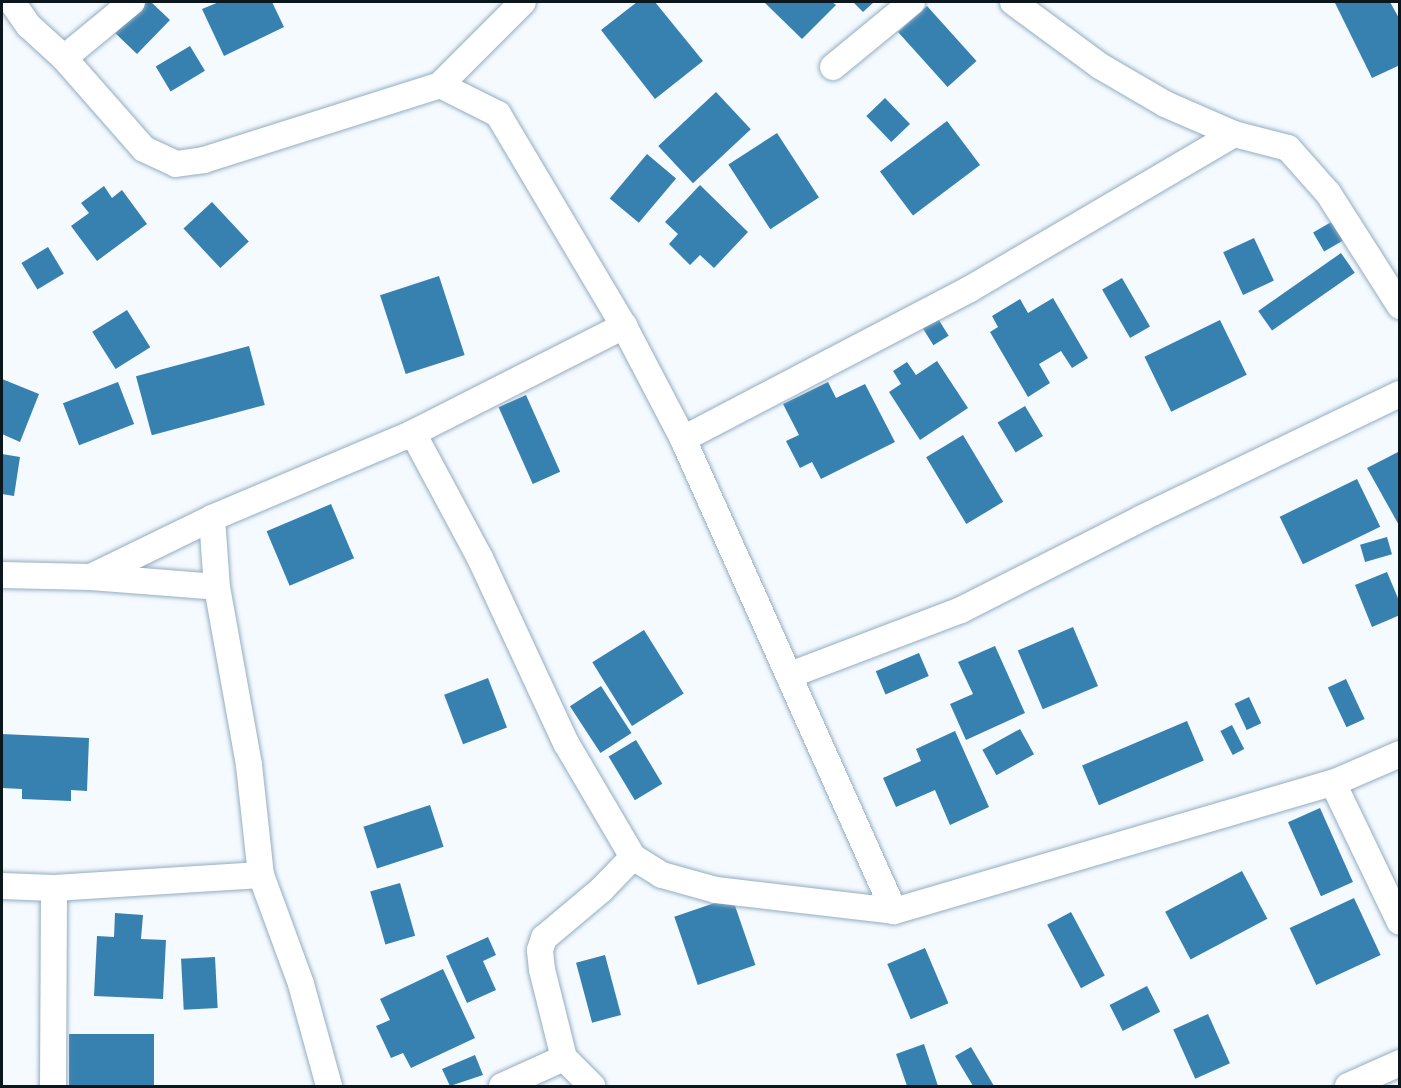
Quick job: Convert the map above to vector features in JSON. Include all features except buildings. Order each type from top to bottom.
[{"type":"street","points":[[12,2],[28,26],[64,58],[144,149],[176,164],[204,160],[440,85],[523,2]]},
{"type":"street","points":[[64,58],[132,2]]},
{"type":"street","points":[[833,67],[912,2]]},
{"type":"street","points":[[1012,2],[1100,66],[1165,104],[1234,134],[1288,148],[1328,193],[1400,306]]},
{"type":"street","points":[[440,85],[498,114],[624,326],[683,439],[894,911]]},
{"type":"street","points":[[683,439],[970,289],[1234,134]]},
{"type":"street","points":[[91,577],[212,518],[413,433],[624,326]]},
{"type":"street","points":[[790,675],[961,610],[1153,512],[1400,394]]},
{"type":"street","points":[[413,433],[480,558],[566,743],[633,857],[662,875],[716,890],[894,911],[1333,783],[1400,754]]},
{"type":"street","points":[[212,518],[217,586],[249,765],[261,875],[301,984],[329,1086]]},
{"type":"street","points":[[2,575],[91,577],[217,586]]},
{"type":"street","points":[[1333,783],[1400,922]]},
{"type":"street","points":[[592,1086],[564,1058],[542,970],[540,950],[544,938],[601,890],[633,857]]},
{"type":"street","points":[[2,886],[54,888],[261,875]]},
{"type":"street","points":[[53,1086],[54,888]]},
{"type":"street","points":[[502,1086],[564,1058]]},
{"type":"street","points":[[1348,1086],[1400,1063]]}]
